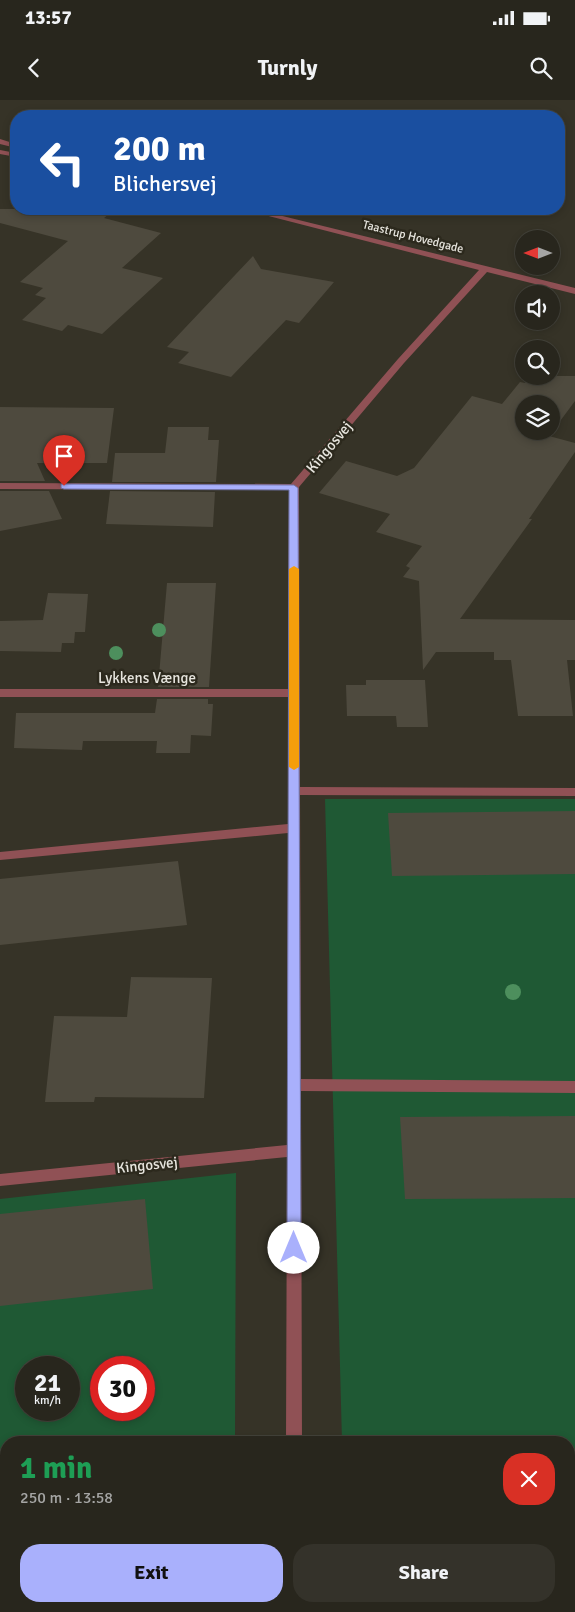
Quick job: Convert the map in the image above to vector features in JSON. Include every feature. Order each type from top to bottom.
[{"type":"street","name":"Taastrup Hovedgade","points":[[269,215],[575,291]]},
{"type":"street","name":"Kingosvej","points":[[294,488],[401,361],[485,269]]},
{"type":"street","points":[[0,486],[294,488],[294,1436]]},
{"type":"street","name":"Lykkens Vænge","points":[[0,693],[294,693]]},
{"type":"street","points":[[294,791],[575,792]]},
{"type":"street","points":[[0,856],[294,828]]},
{"type":"street","points":[[294,1085],[575,1087]]},
{"type":"street","name":"Kingosvej","points":[[0,1180],[294,1150]]},
{"type":"green space","points":[[325,799],[575,799],[575,1436],[342,1436]]},
{"type":"green space","points":[[236,1173],[235,1436],[0,1436],[0,1199]]},
{"type":"building","points":[[0,209],[10,209],[10,215],[108,215],[104,218],[161,233],[122,268],[163,278],[102,334],[68,325],[62,331],[22,320],[46,298],[35,295],[43,288],[20,282],[68,241],[0,223]]},
{"type":"building","points":[[253,256],[261,269],[334,282],[299,323],[286,320],[231,377],[178,363],[189,352],[167,347]]},
{"type":"building","points":[[560,376],[575,376],[575,401],[560,421],[560,395],[515,395],[515,440],[560,439],[575,443],[575,452],[529,519],[532,519],[460,619],[575,620],[575,660],[567,660],[573,716],[518,716],[511,660],[494,660],[494,652],[436,652],[423,670],[419,581],[403,577],[410,568],[406,566],[422,546],[376,532],[390,514],[319,493],[346,461],[397,476],[414,468],[472,396],[502,404],[518,385],[560,385]]},
{"type":"building","points":[[0,407],[114,408],[107,463],[37,463],[45,481],[0,481]]},
{"type":"building","points":[[168,427],[209,427],[208,440],[219,440],[216,482],[112,482],[115,453],[165,453]]},
{"type":"building","points":[[0,491],[49,491],[62,519],[0,531]]},
{"type":"building","points":[[110,491],[215,492],[213,527],[106,524]]},
{"type":"building","points":[[167,583],[216,583],[209,687],[158,687]]},
{"type":"building","points":[[48,593],[88,594],[85,632],[75,632],[74,643],[62,643],[61,652],[0,651],[0,621],[43,620]]},
{"type":"building","points":[[366,680],[425,680],[428,727],[397,727],[396,716],[347,716],[346,685],[366,685]]},
{"type":"building","points":[[157,699],[208,699],[208,704],[213,704],[211,736],[191,735],[190,753],[156,753],[157,741],[83,741],[82,750],[14,748],[16,713],[155,713]]},
{"type":"building","points":[[575,811],[575,874],[392,876],[388,813]]},
{"type":"building","points":[[178,861],[187,925],[0,945],[0,879]]},
{"type":"building","points":[[131,977],[212,978],[204,1098],[95,1097],[94,1102],[45,1102],[54,1016],[127,1017]]},
{"type":"building","points":[[575,1116],[575,1198],[405,1199],[400,1117]]},
{"type":"building","points":[[145,1199],[153,1289],[0,1306],[0,1214]]},
{"type":"slow traffic","points":[[294,569],[294,767]]},
{"type":"route","points":[[64,486],[294,488],[294,1248]]}]
